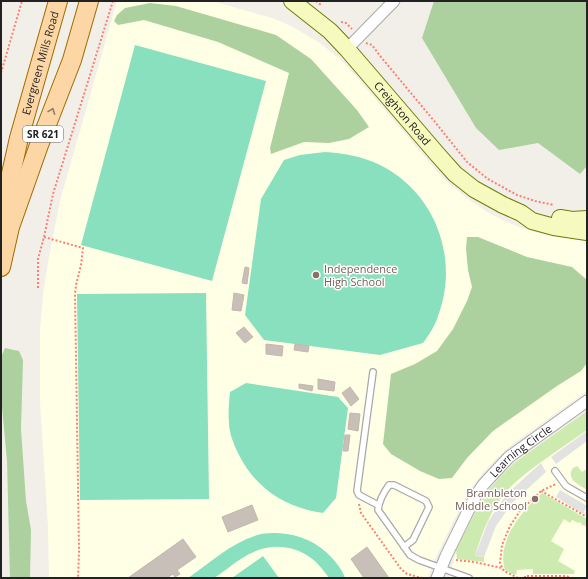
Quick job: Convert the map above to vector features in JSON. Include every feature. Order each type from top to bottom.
[{"type":"main road","name":"Evergreen Mills Road","points":[[1,218],[19,138],[58,1]]},
{"type":"main road","points":[[23,192],[24,163],[30,130],[68,1]]},
{"type":"main road","name":"SR 621","points":[[1,267],[10,227],[39,145],[72,60],[89,1]]},
{"type":"street","name":"Creighton Road","points":[[292,1],[330,31],[455,174],[474,189],[503,206],[521,213],[532,221],[587,232]]},
{"type":"street","points":[[347,49],[394,1]]},
{"type":"street","name":"Creighton Road","points":[[521,213],[535,213],[572,220],[587,219]]},
{"type":"street","name":"Learning Circle","points":[[439,573],[475,497],[483,485],[509,457],[587,401]]},
{"type":"lane","points":[[373,372],[357,491],[359,495],[378,505]]},
{"type":"lane","points":[[555,471],[566,486],[587,498]]},
{"type":"lane","points":[[404,547],[413,540],[429,507],[426,501],[394,485],[389,485],[378,505],[378,510],[404,547],[410,555],[439,573],[469,578]]},
{"type":"path","points":[[1,73],[22,1]]},
{"type":"path","points":[[38,288],[38,259],[53,194],[112,1]]},
{"type":"path","points":[[316,1],[321,5]]},
{"type":"path","points":[[336,19],[340,22],[346,23],[367,44],[372,44],[467,162],[488,179],[518,194],[535,201],[560,206]]},
{"type":"path","points":[[44,237],[83,248],[81,266],[76,285],[78,578]]},
{"type":"path","points":[[518,578],[504,571],[500,563],[502,545],[510,526],[520,511],[542,491],[561,481]]},
{"type":"path","points":[[357,491],[361,513],[401,570],[407,574],[422,578]]},
{"type":"path","points":[[542,491],[587,517]]},
{"type":"path","points":[[446,556],[457,561],[474,562],[502,568]]},
{"type":"path","points":[[525,578],[525,576],[568,576],[570,578]]},
{"type":"shaded area","name":"Independence High School","points":[[117,1],[212,1],[275,19],[293,27],[320,43],[340,59],[435,169],[447,182],[468,199],[492,215],[522,228],[557,237],[587,241],[587,391],[510,446],[485,470],[465,498],[434,561],[428,578],[49,578],[48,527],[40,402],[40,329],[43,294],[60,201]]},
{"type":"shaded area","name":"Brambleton Middle School","points":[[587,411],[587,578],[449,578],[457,549],[487,492],[514,463]]},
{"type":"shaded area","points":[[587,431],[587,441],[556,464],[551,457]]},
{"type":"shaded area","points":[[541,463],[546,472],[513,502],[496,526],[484,557],[475,556],[488,522],[506,495]]},
{"type":"shaded area","points":[[560,490],[587,506],[583,514],[556,497]]},
{"type":"green space","points":[[434,1],[587,1],[587,166],[580,174],[538,143],[499,150],[476,128],[422,38]]},
{"type":"green space","points":[[150,3],[176,6],[276,35],[311,59],[357,110],[369,127],[349,139],[329,143],[304,142],[271,154],[270,148],[289,73],[218,42],[144,20],[118,25],[114,21],[117,15],[125,8]]},
{"type":"green space","points":[[135,45],[266,81],[212,281],[81,245]]},
{"type":"green space","points":[[325,152],[352,155],[365,159],[378,164],[398,176],[415,191],[428,209],[438,228],[444,250],[446,272],[444,294],[438,316],[432,330],[423,343],[380,355],[264,340],[245,315],[261,199],[284,160],[300,155]]},
{"type":"green space","points":[[467,237],[478,237],[527,257],[572,267],[587,280],[587,363],[581,371],[493,431],[467,458],[452,478],[439,479],[420,471],[391,454],[383,444],[391,374],[415,364],[437,351],[453,329],[467,301],[472,287],[468,270],[466,249]]},
{"type":"green space","points":[[206,293],[209,499],[80,500],[77,294]]},
{"type":"green space","points":[[5,348],[19,351],[23,360],[21,429],[26,501],[31,530],[30,578],[10,578],[7,461],[1,396],[2,355]]},
{"type":"green space","points":[[246,383],[338,397],[348,408],[336,498],[323,513],[297,507],[274,495],[254,478],[246,467],[232,439],[229,427],[229,404],[230,392]]},
{"type":"green space","points":[[587,411],[587,430],[523,476],[508,489],[499,501],[486,524],[475,556],[484,557],[484,562],[457,559],[456,550],[479,505],[487,492],[500,477],[514,463]]},
{"type":"green space","points":[[577,466],[582,472],[587,469],[587,490],[576,483],[571,476],[572,469]]},
{"type":"green space","points":[[542,493],[587,519],[587,526],[581,525],[582,524],[579,522],[578,523],[572,520],[570,523],[564,519],[551,541],[564,549],[558,561],[575,571],[574,574],[533,574],[533,569],[517,570],[516,575],[505,570],[503,559],[507,538],[519,518]]},
{"type":"green space","points":[[277,533],[300,537],[321,548],[342,570],[345,578],[329,578],[316,562],[303,553],[285,547],[276,547],[258,550],[249,554],[213,578],[188,578],[241,542],[261,534]]},
{"type":"green space","points":[[263,556],[279,578],[232,578]]},
{"type":"building","points":[[245,267],[249,268],[247,284],[242,283]]},
{"type":"building","points":[[234,293],[244,295],[241,311],[232,310]]},
{"type":"building","points":[[244,327],[253,337],[245,343],[236,333]]},
{"type":"building","points":[[266,344],[283,346],[282,356],[266,354]]},
{"type":"building","points":[[295,344],[309,346],[308,352],[294,350]]},
{"type":"building","points":[[318,379],[335,382],[334,391],[318,389]]},
{"type":"building","points":[[299,384],[313,386],[312,391],[299,388]]},
{"type":"building","points":[[350,387],[359,399],[351,406],[342,393]]},
{"type":"building","points":[[350,413],[360,414],[358,431],[348,429]]},
{"type":"building","points":[[345,435],[350,435],[348,451],[343,451]]},
{"type":"building","points":[[252,505],[258,520],[228,532],[222,517]]},
{"type":"building","points":[[183,539],[196,557],[177,570],[180,574],[175,577],[173,574],[167,578],[128,578]]},
{"type":"building","points":[[367,547],[389,578],[364,578],[351,559]]},
{"type":"place","name":"Independence High School","points":[[316,275]]},
{"type":"place","name":"Brambleton Middle School","points":[[535,499]]}]
